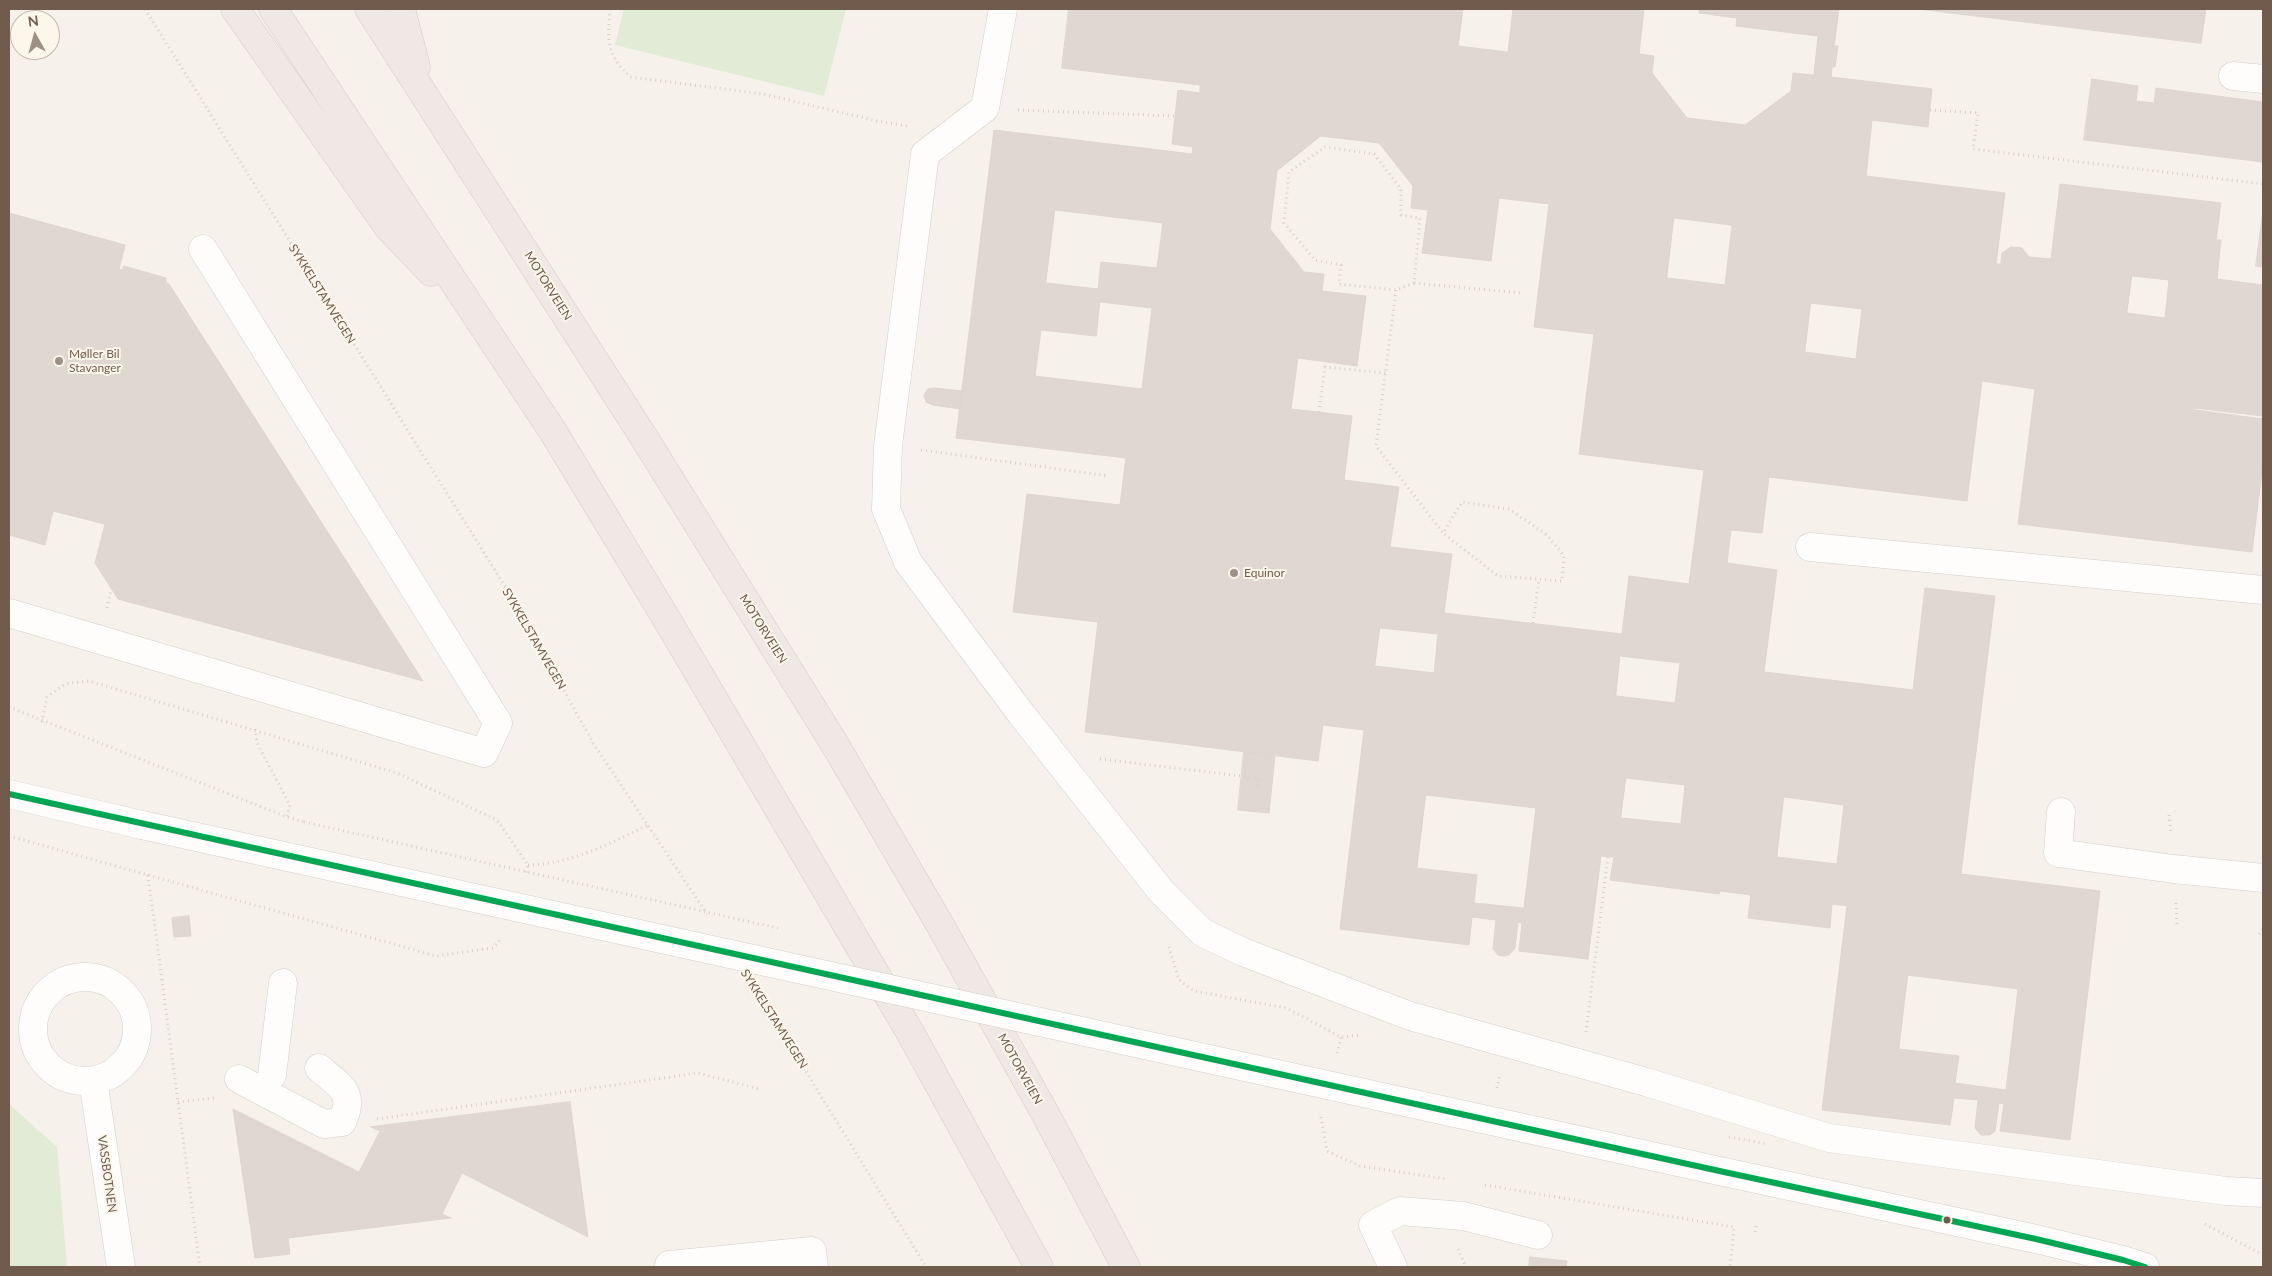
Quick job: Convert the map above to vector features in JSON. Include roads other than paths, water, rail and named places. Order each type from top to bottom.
[{"type":"highway","points":[[235,9],[388,227],[479,322]]},
{"type":"highway","points":[[273,9],[552,430],[673,630],[911,1034],[1039,1267]]},
{"type":"highway","name":"MOTORVEIEN","points":[[369,9],[423,90],[644,436],[834,743],[939,923],[1027,1080],[1126,1267]]},
{"type":"highway","points":[[400,9],[423,90]]},
{"type":"street","points":[[1003,9],[985,108],[925,154],[888,446],[886,509],[908,562],[1052,753],[1161,891],[1202,933],[1243,952],[1410,1016],[1646,1082],[1828,1138],[2226,1191],[2263,1193]]},
{"type":"street","points":[[2233,76],[2263,79]]},
{"type":"street","points":[[9,613],[484,752],[498,723],[204,249]]},
{"type":"street","points":[[1810,547],[2263,590]]},
{"type":"street","points":[[9,794],[142,825],[2036,1239],[2145,1267]]},
{"type":"street","points":[[2061,812],[2058,853],[2173,869],[2263,878]]},
{"type":"street","points":[[272,1075],[283,983]]},
{"type":"street","points":[[231,1088],[324,1124],[342,1122],[348,1108],[344,1089],[319,1068]]},
{"type":"street","name":"VASSBOTNEN","points":[[93,1080],[121,1267]]},
{"type":"street","points":[[1392,1267],[1373,1225],[1400,1212],[1463,1216],[1538,1235]]},
{"type":"street","points":[[669,1265],[812,1251],[814,1267]]},
{"type":"place","name":"Møller Bil Stavanger","points":[[59,361]]},
{"type":"place","name":"Equinor","points":[[1234,573]]}]
